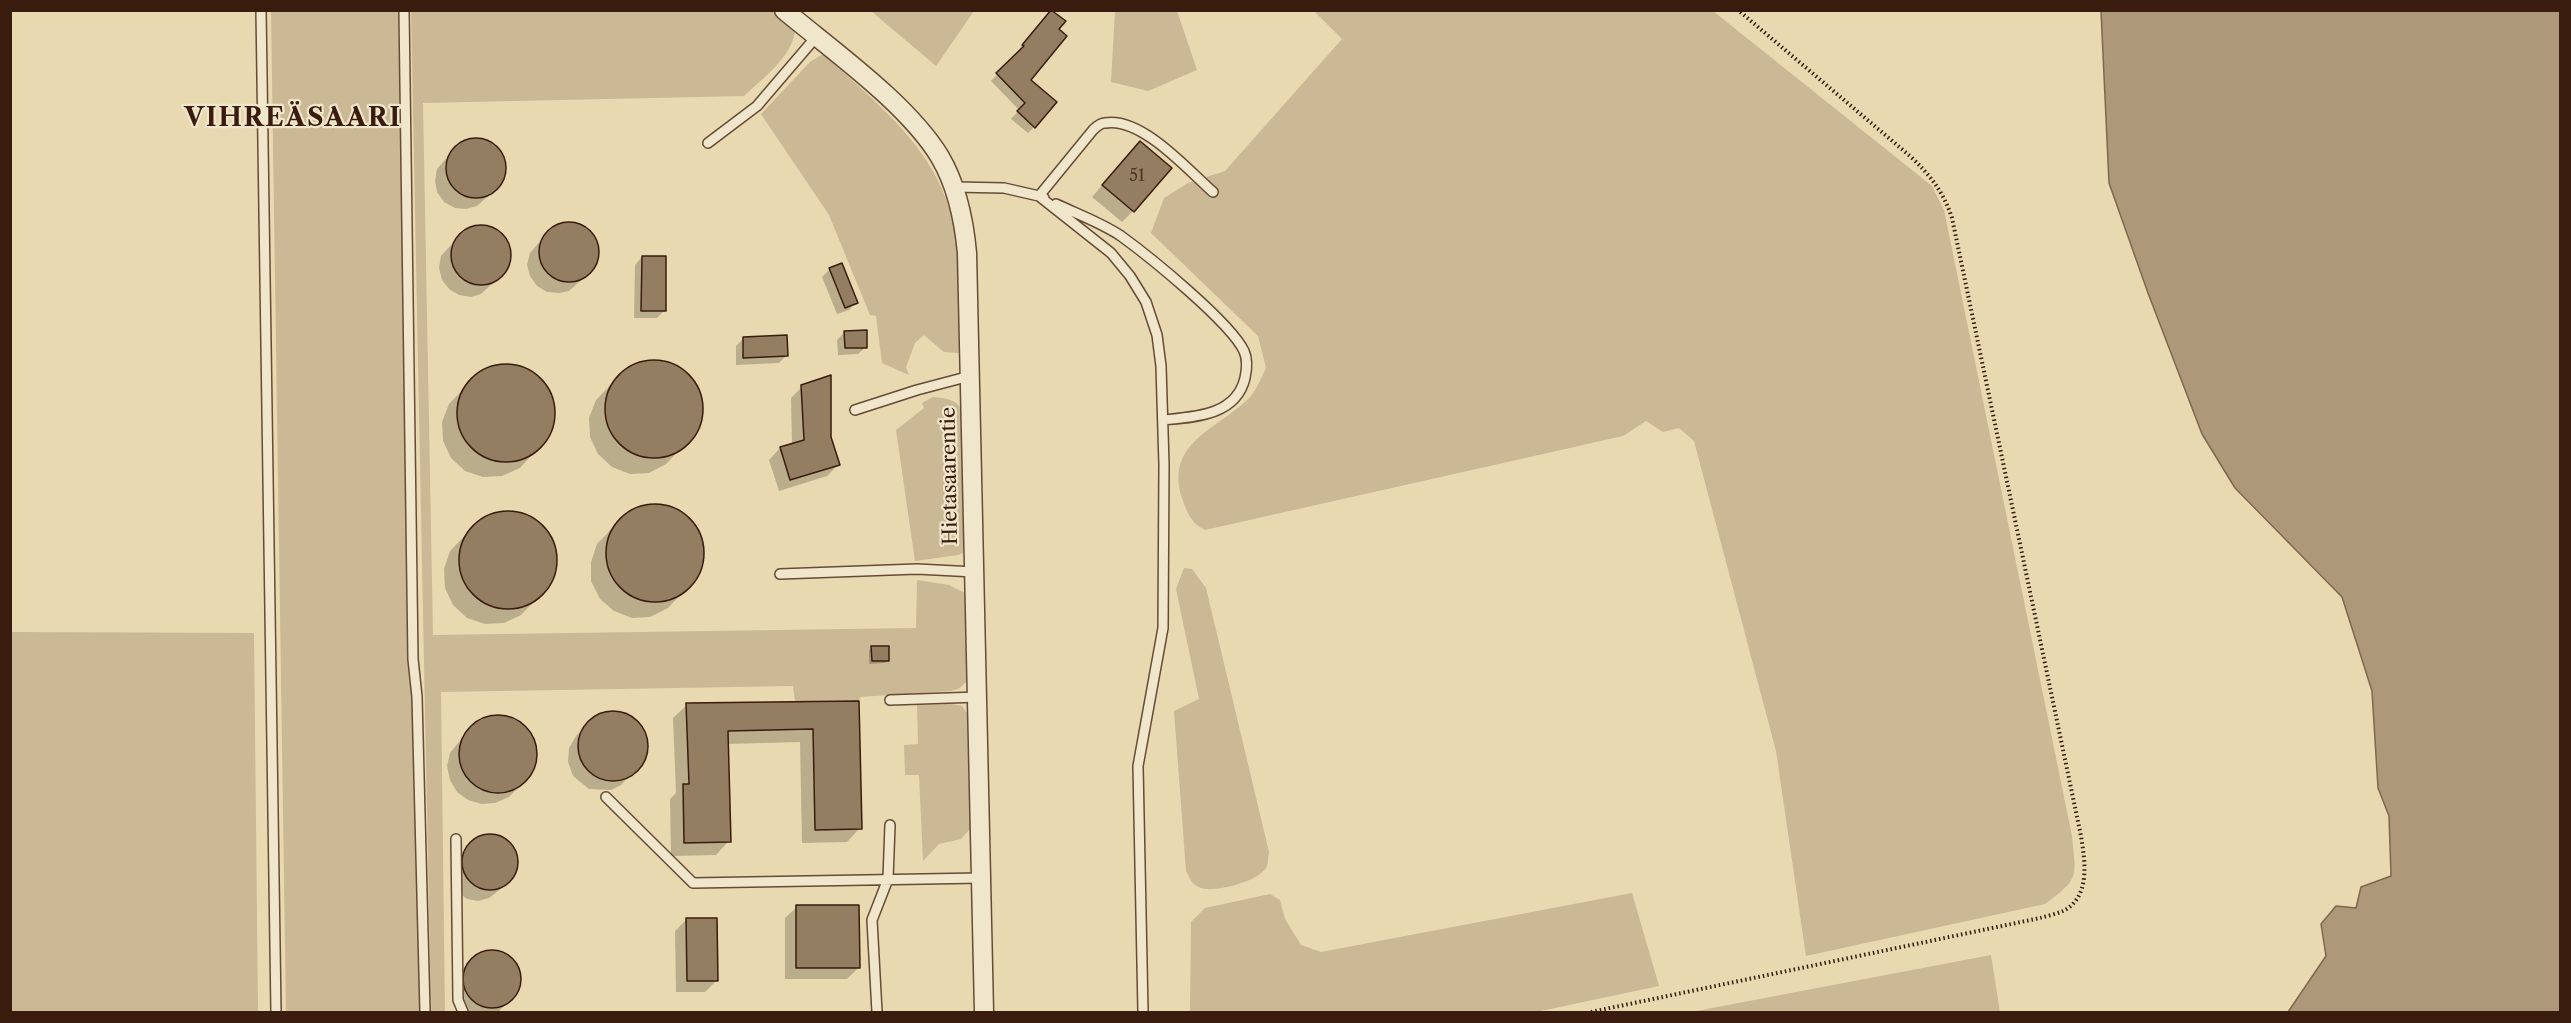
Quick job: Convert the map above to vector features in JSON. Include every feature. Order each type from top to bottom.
[{"type":"street","name":"Hietasaarentie","points":[[784,10],[912,121],[939,156],[954,187],[963,220],[967,253],[984,1012]]},
{"type":"lane","points":[[261,10],[276,1012]]},
{"type":"lane","points":[[404,10],[413,659],[417,697],[425,1012]]},
{"type":"lane","points":[[708,142],[757,106],[816,37]]},
{"type":"lane","points":[[1039,196],[1093,130],[1104,123],[1123,124],[1152,137],[1213,192]]},
{"type":"lane","points":[[954,187],[1004,188],[1039,196],[1120,235],[1221,322],[1242,347],[1247,368],[1244,382],[1234,399],[1221,409],[1202,416],[1163,420]]},
{"type":"lane","points":[[1039,196],[1112,253],[1130,276],[1146,302],[1157,335],[1161,366],[1163,628],[1138,766],[1143,1012]]},
{"type":"lane","points":[[855,410],[970,376]]},
{"type":"lane","points":[[780,574],[917,569],[975,572]]},
{"type":"lane","points":[[890,700],[978,697]]},
{"type":"lane","points":[[606,797],[693,884],[981,878]]},
{"type":"lane","points":[[877,1012],[872,920],[888,879],[890,825]]},
{"type":"lane","points":[[456,839],[458,1000],[463,1012]]},
{"type":"path","points":[[1591,1012],[2040,918],[2064,910],[2073,902],[2085,879],[2081,836],[1946,199],[1938,185],[1910,156],[1738,10]]},
{"type":"shaded area","points":[[271,11],[398,11],[420,1012],[286,1012]]},
{"type":"shaded area","points":[[411,11],[772,11],[795,32],[788,51],[782,59],[744,96],[423,103],[433,635],[916,628],[917,580],[949,585],[965,593],[967,681],[960,688],[951,691],[860,697],[859,701],[795,702],[793,686],[441,692],[445,1012],[431,1012]]},
{"type":"shaded area","points":[[871,11],[974,11],[936,66]]},
{"type":"shaded area","points":[[1115,11],[1177,11],[1197,70],[1148,91],[1111,82]]},
{"type":"shaded area","points":[[1314,11],[1713,11],[1932,186],[1944,210],[2072,836],[2074,869],[2073,876],[2065,888],[2045,904],[1806,956],[1776,751],[1694,441],[1679,428],[1663,432],[1646,421],[1623,436],[1205,530],[1193,521],[1182,498],[1179,479],[1181,464],[1187,451],[1196,440],[1250,397],[1266,368],[1258,336],[1151,233],[1164,198],[1188,183],[1225,171],[1342,39]]},
{"type":"shaded area","points":[[2101,11],[2560,11],[2560,1012],[2288,1012],[2326,956],[2321,924],[2336,906],[2356,908],[2361,887],[2391,876],[2389,816],[2378,788],[2372,691],[2342,597],[2235,488],[2202,434],[2109,183]]},
{"type":"shaded area","points":[[823,54],[869,95],[910,138],[941,187],[951,215],[958,260],[959,353],[944,352],[924,335],[915,343],[906,367],[909,375],[882,363],[876,316],[870,315],[829,215],[761,114],[810,62]]},
{"type":"shaded area","points":[[933,397],[949,400],[962,409],[964,548],[963,553],[958,555],[915,561],[896,430],[924,408],[922,403]]},
{"type":"shaded area","points":[[1184,568],[1192,569],[1206,588],[1269,852],[1267,866],[1256,876],[1237,885],[1216,889],[1198,887],[1186,871],[1174,711],[1199,699],[1176,589]]},
{"type":"shaded area","points":[[11,632],[254,633],[258,1012],[11,1012]]},
{"type":"shaded area","points":[[917,705],[962,706],[967,713],[970,829],[961,839],[939,844],[923,861],[919,775],[905,775],[904,745],[918,744]]},
{"type":"shaded area","points":[[1632,893],[1659,986],[1536,1012],[1190,1012],[1191,922],[1205,908],[1270,894],[1280,900],[1285,919],[1301,945],[1321,952]]},
{"type":"shaded area","points":[[1991,955],[2000,1012],[1691,1012]]},
{"type":"building","points":[[1051,10],[1066,21],[1059,29],[1067,36],[1031,80],[1057,102],[1035,128],[1017,111],[1025,103],[996,73],[1024,46],[1022,45]]},
{"type":"building","points":[[470,138],[482,138],[493,143],[501,151],[506,168],[504,180],[493,193],[482,198],[470,198],[459,193],[451,185],[446,174],[446,162],[451,151],[459,143]]},
{"type":"building","points":[[1140,141],[1172,168],[1134,212],[1102,185]]},
{"type":"building","points":[[563,222],[575,222],[586,227],[594,235],[599,252],[597,264],[586,277],[575,282],[563,282],[552,277],[544,269],[539,258],[539,246],[544,235],[552,227]]},
{"type":"building","points":[[475,225],[487,225],[498,230],[506,238],[511,255],[509,267],[498,280],[487,285],[475,285],[464,280],[456,272],[451,261],[451,249],[456,238],[464,230]]},
{"type":"building","points":[[642,256],[666,256],[666,311],[641,311]]},
{"type":"building","points":[[842,263],[858,303],[845,308],[829,268]]},
{"type":"building","points":[[867,330],[867,348],[845,348],[844,331]]},
{"type":"building","points":[[787,335],[788,356],[743,358],[743,337]]},
{"type":"building","points":[[644,360],[664,360],[689,374],[700,390],[703,409],[700,428],[689,444],[664,458],[644,458],[627,450],[613,436],[605,419],[605,399],[613,382],[627,368]]},
{"type":"building","points":[[506,364],[525,367],[541,378],[552,394],[555,413],[552,432],[541,448],[525,459],[506,462],[487,459],[471,448],[460,432],[457,413],[460,394],[471,378],[487,367]]},
{"type":"building","points":[[831,375],[831,437],[840,465],[790,480],[780,447],[804,440],[801,385]]},
{"type":"building","points":[[655,504],[674,507],[690,518],[701,534],[704,553],[701,572],[690,588],[674,599],[655,602],[636,599],[620,588],[609,572],[606,553],[609,534],[620,518],[636,507]]},
{"type":"building","points":[[498,511],[518,511],[543,525],[554,541],[557,560],[554,579],[543,595],[518,609],[498,609],[481,601],[467,587],[459,570],[459,550],[467,533],[481,519]]},
{"type":"building","points":[[871,646],[889,646],[889,661],[872,661]]},
{"type":"building","points":[[859,701],[862,829],[815,830],[813,729],[728,731],[731,842],[684,843],[683,784],[689,784],[686,703]]},
{"type":"building","points":[[613,711],[632,717],[642,727],[648,746],[642,765],[632,775],[613,781],[594,775],[584,765],[578,746],[584,727],[594,717]]},
{"type":"building","points":[[490,715],[506,715],[520,721],[531,732],[537,746],[537,762],[531,776],[520,787],[506,793],[490,793],[476,787],[465,776],[459,762],[459,746],[465,732],[476,721]]},
{"type":"building","points":[[490,834],[505,839],[513,847],[518,862],[513,877],[505,885],[490,890],[475,885],[467,877],[462,862],[467,847],[475,839]]},
{"type":"building","points":[[796,905],[859,905],[860,968],[796,968]]},
{"type":"building","points":[[686,918],[717,918],[718,981],[687,981]]},
{"type":"building","points":[[486,950],[498,950],[513,958],[521,973],[521,985],[513,1000],[498,1008],[486,1008],[471,1000],[463,985],[463,973],[471,958]]},
{"type":"district","name":"VIHREÄSAARI","points":[[293,118]]}]
